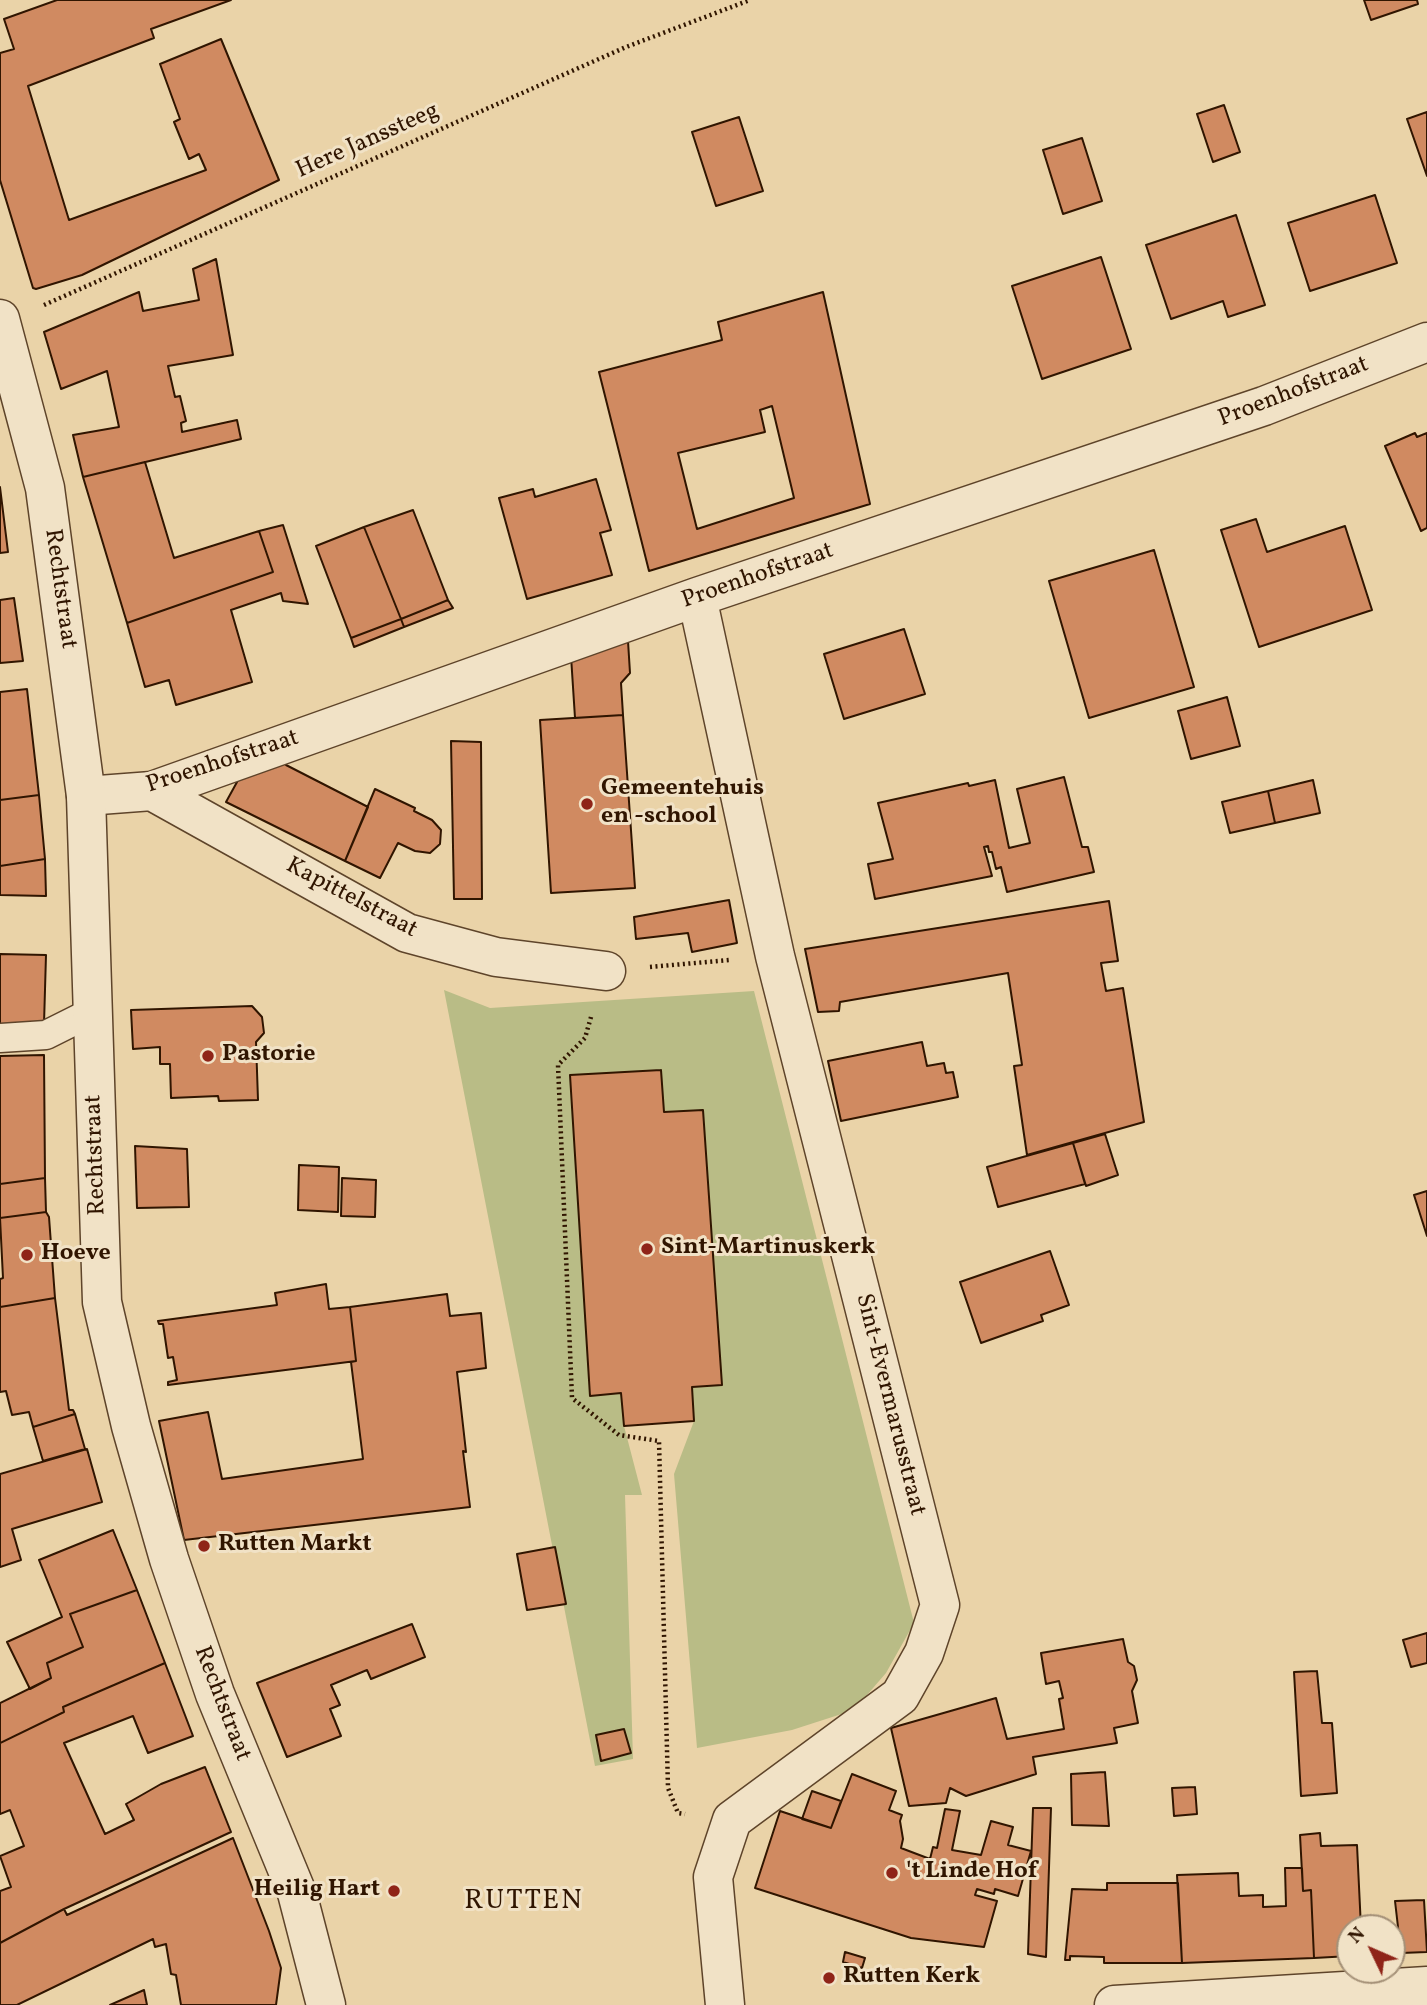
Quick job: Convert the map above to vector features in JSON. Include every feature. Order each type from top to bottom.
[{"type":"street","name":"Rechtstraat","points":[[1,321],[45,488],[86,796],[102,1302],[128,1413],[169,1559],[215,1694],[298,1893],[326,2005]]},
{"type":"street","name":"Proenhofstraat","points":[[86,796],[152,790],[697,597],[1264,406],[1427,342]]},
{"type":"street","name":"Sint-Evermarusstraat","points":[[697,597],[775,956],[940,1605],[924,1653],[900,1696],[732,1820],[713,1877],[725,2005]]},
{"type":"street","name":"Kapittelstraat","points":[[152,790],[407,933],[496,957],[606,971]]},
{"type":"street","points":[[1114,2005],[1427,1986]]},
{"type":"lane","points":[[0,1038],[46,1035],[92,1012]]},
{"type":"path","name":"Here Janssteeg","points":[[1,321],[626,47],[750,0]]},
{"type":"path","points":[[668,1788],[659,1441],[620,1435],[572,1398],[558,1065],[585,1038],[606,971],[775,956]]},
{"type":"green space","points":[[444,990],[490,1008],[754,991],[914,1623],[886,1673],[854,1710],[792,1730],[697,1748],[674,1474],[694,1421],[692,1387],[722,1385],[703,1110],[664,1112],[661,1070],[571,1075],[590,1396],[621,1393],[624,1426],[642,1495],[625,1495],[633,1759],[595,1766]]},
{"type":"building","points":[[57,0],[231,0],[151,29],[154,38],[28,86],[69,220],[206,170],[199,154],[189,159],[174,122],[180,119],[160,64],[221,39],[279,180],[82,275],[36,289],[33,288],[0,180],[0,53],[14,49],[4,19]]},
{"type":"building","points":[[1364,0],[1417,0],[1418,4],[1371,20]]},
{"type":"building","points":[[1224,105],[1240,152],[1213,162],[1197,114]]},
{"type":"building","points":[[1427,112],[1427,176],[1407,119]]},
{"type":"building","points":[[739,117],[763,191],[716,206],[692,132]]},
{"type":"building","points":[[1082,138],[1102,201],[1063,214],[1043,150]]},
{"type":"building","points":[[1375,195],[1397,263],[1310,291],[1288,223]]},
{"type":"building","points":[[1236,215],[1265,305],[1228,317],[1223,301],[1171,319],[1146,245]]},
{"type":"building","points":[[1101,257],[1131,349],[1042,379],[1012,286]]},
{"type":"building","points":[[216,259],[233,355],[168,366],[175,397],[180,396],[186,421],[181,423],[182,432],[237,420],[241,439],[83,477],[73,435],[119,427],[107,371],[61,389],[44,332],[139,292],[143,311],[199,300],[193,269]]},
{"type":"building","points":[[823,292],[870,504],[649,571],[599,372],[722,340],[718,322]],"holes":[[[772,406],[794,498],[697,529],[678,453],[765,432],[760,410]]]},
{"type":"building","points":[[1415,433],[1417,437],[1427,433],[1427,528],[1421,531],[1385,446]]},
{"type":"building","points":[[145,462],[174,558],[259,531],[273,572],[127,623],[83,477]]},
{"type":"building","points":[[596,479],[611,530],[600,533],[612,575],[527,599],[499,498],[533,489],[535,497]]},
{"type":"building","points":[[0,487],[8,552],[0,553]]},
{"type":"building","points":[[413,510],[448,600],[401,619],[364,527]]},
{"type":"building","points":[[1256,519],[1267,552],[1345,526],[1372,610],[1259,647],[1221,530]]},
{"type":"building","points":[[283,525],[308,604],[283,601],[281,593],[231,610],[252,682],[176,705],[169,680],[145,687],[127,623],[273,572],[259,531]]},
{"type":"building","points":[[364,527],[401,619],[351,638],[316,546]]},
{"type":"building","points":[[1154,550],[1194,687],[1089,718],[1049,581]]},
{"type":"building","points":[[14,598],[23,661],[0,663],[0,600]]},
{"type":"building","points":[[448,600],[453,608],[404,627],[401,619]]},
{"type":"building","points":[[401,619],[404,627],[354,647],[351,638]]},
{"type":"building","points":[[904,629],[925,694],[844,719],[824,654]]},
{"type":"building","points":[[628,641],[630,673],[621,683],[623,715],[575,718],[571,656]]},
{"type":"building","points":[[27,689],[39,795],[0,800],[0,692]]},
{"type":"building","points":[[1227,697],[1240,746],[1191,759],[1178,711]]},
{"type":"building","name":"Gemeentehuis en -school","points":[[623,715],[635,888],[551,893],[540,720]]},
{"type":"building","points":[[451,741],[481,742],[482,899],[454,899]]},
{"type":"building","points":[[284,759],[286,765],[368,807],[345,861],[226,802],[242,773]]},
{"type":"building","points":[[1064,777],[1082,847],[1088,847],[1094,872],[1007,892],[1001,867],[996,869],[988,846],[984,847],[992,876],[875,899],[868,864],[893,859],[878,803],[968,783],[969,786],[995,780],[1009,848],[1030,843],[1017,789]]},
{"type":"building","points":[[1313,780],[1320,813],[1275,823],[1268,791]]},
{"type":"building","points":[[375,789],[415,808],[414,811],[432,820],[441,830],[440,844],[430,853],[415,851],[398,843],[380,878],[345,861]]},
{"type":"building","points":[[1268,791],[1275,823],[1230,833],[1222,802]]},
{"type":"building","points":[[39,795],[45,859],[0,866],[0,800]]},
{"type":"building","points":[[45,859],[46,896],[0,895],[0,866]]},
{"type":"building","points":[[729,900],[737,943],[692,952],[688,933],[636,939],[634,917]]},
{"type":"building","points":[[1109,901],[1118,961],[1101,963],[1106,991],[1123,988],[1144,1122],[1027,1155],[1014,1066],[1022,1065],[1008,973],[840,1002],[839,1011],[818,1012],[805,949]]},
{"type":"building","points":[[0,954],[46,955],[44,1024],[0,1026]]},
{"type":"building","name":"Pastorie","points":[[252,1006],[262,1017],[264,1033],[256,1042],[258,1100],[219,1101],[218,1096],[171,1098],[170,1064],[160,1064],[160,1047],[133,1049],[131,1010]]},
{"type":"building","points":[[922,1042],[927,1066],[944,1063],[946,1073],[953,1072],[958,1097],[841,1121],[828,1061]]},
{"type":"building","points":[[44,1055],[45,1178],[0,1184],[0,1056]]},
{"type":"building","name":"Sint-Martinuskerk","points":[[661,1070],[664,1112],[703,1110],[722,1385],[692,1387],[694,1421],[624,1426],[621,1393],[590,1396],[570,1075]]},
{"type":"building","points":[[1105,1134],[1118,1175],[1086,1186],[1073,1143]]},
{"type":"building","points":[[1073,1143],[1085,1184],[998,1207],[987,1167]]},
{"type":"building","points":[[135,1146],[187,1149],[189,1207],[137,1208]]},
{"type":"building","points":[[299,1165],[339,1167],[338,1212],[298,1210]]},
{"type":"building","points":[[45,1178],[46,1212],[0,1218],[0,1184]]},
{"type":"building","points":[[342,1178],[376,1180],[375,1217],[341,1216]]},
{"type":"building","points":[[1427,1191],[1427,1236],[1414,1195]]},
{"type":"building","name":"Hoeve","points":[[46,1212],[49,1217],[55,1298],[0,1307],[0,1279],[3,1278],[0,1218]]},
{"type":"building","points":[[1050,1251],[1069,1305],[1041,1315],[1043,1321],[981,1343],[960,1282]]},
{"type":"building","points":[[326,1284],[329,1309],[350,1307],[356,1361],[168,1385],[168,1382],[177,1380],[173,1357],[168,1358],[163,1324],[158,1321],[277,1305],[275,1293]]},
{"type":"building","points":[[447,1294],[450,1316],[481,1313],[486,1368],[457,1372],[470,1507],[184,1540],[159,1421],[208,1412],[222,1479],[363,1459],[351,1362],[356,1361],[350,1307]]},
{"type":"building","points":[[55,1298],[69,1410],[73,1410],[75,1414],[33,1427],[29,1412],[12,1415],[6,1391],[0,1392],[0,1307]]},
{"type":"building","points":[[75,1414],[85,1449],[43,1461],[33,1427]]},
{"type":"building","points":[[87,1449],[102,1502],[12,1529],[21,1560],[0,1567],[0,1474]]},
{"type":"building","points":[[113,1530],[137,1590],[70,1614],[83,1647],[47,1663],[51,1678],[30,1689],[7,1642],[62,1617],[39,1560]]},
{"type":"building","points":[[555,1547],[566,1604],[527,1610],[517,1554]]},
{"type":"building","points":[[137,1590],[165,1663],[63,1707],[64,1712],[0,1743],[0,1703],[51,1678],[47,1663],[83,1647],[70,1614]]},
{"type":"building","points":[[412,1624],[425,1657],[371,1679],[367,1670],[331,1685],[340,1705],[330,1709],[341,1736],[287,1757],[257,1683]]},
{"type":"building","points":[[1427,1633],[1427,1663],[1411,1667],[1403,1640]]},
{"type":"building","points":[[1123,1639],[1128,1662],[1134,1666],[1137,1680],[1132,1691],[1138,1723],[1114,1728],[1117,1743],[1033,1757],[1036,1774],[966,1796],[950,1788],[946,1803],[909,1806],[891,1728],[996,1698],[1007,1739],[1064,1729],[1059,1699],[1063,1698],[1059,1681],[1046,1684],[1041,1653]]},
{"type":"building","points":[[165,1663],[193,1736],[148,1753],[133,1716],[64,1743],[105,1834],[134,1820],[126,1804],[161,1784],[205,1767],[231,1832],[64,1909],[0,1943],[0,1891],[11,1887],[0,1856],[24,1846],[10,1810],[0,1814],[0,1743],[64,1712],[63,1707]]},
{"type":"building","points":[[1317,1671],[1322,1723],[1332,1723],[1337,1793],[1301,1796],[1294,1672]]},
{"type":"building","points":[[624,1729],[631,1753],[601,1761],[596,1735]]},
{"type":"building","points":[[1105,1772],[1109,1826],[1072,1825],[1071,1774]]},
{"type":"building","name":"'t Linde Hof","points":[[852,1774],[896,1791],[889,1810],[902,1815],[901,1848],[930,1859],[933,1847],[937,1848],[945,1809],[960,1811],[952,1850],[981,1855],[991,1821],[1013,1827],[1008,1845],[1031,1851],[1018,1896],[995,1889],[994,1894],[977,1889],[975,1895],[997,1901],[984,1947],[911,1938],[755,1888],[780,1811],[831,1828]]},
{"type":"building","points":[[1195,1787],[1197,1814],[1174,1816],[1172,1788]]},
{"type":"building","points":[[812,1791],[841,1801],[831,1828],[802,1819]]},
{"type":"building","points":[[1033,1808],[1051,1808],[1046,1957],[1028,1954]]},
{"type":"building","points":[[1320,1833],[1321,1846],[1357,1845],[1360,1914],[1336,1914],[1336,1957],[1314,1958],[1311,1890],[1303,1891],[1300,1835]]},
{"type":"building","points":[[233,1838],[281,1968],[276,2005],[181,2005],[176,1975],[171,1974],[166,1944],[155,1947],[153,1939],[17,2005],[0,2005],[0,1943],[64,1909],[67,1915]]},
{"type":"building","points":[[1285,1868],[1302,1868],[1303,1891],[1311,1890],[1314,1958],[1182,1963],[1177,1875],[1238,1873],[1239,1896],[1263,1895],[1263,1907],[1286,1906]]},
{"type":"building","points":[[1107,1883],[1178,1883],[1182,1963],[1104,1963],[1104,1957],[1070,1956],[1070,1960],[1065,1960],[1072,1889],[1107,1890]]},
{"type":"building","points":[[1424,1900],[1427,1952],[1406,1953],[1406,1914],[1396,1914],[1395,1901]]},
{"type":"building","points":[[845,1952],[865,1958],[862,1968],[843,1962]]},
{"type":"building","points":[[144,1990],[147,2005],[110,2005]]},
{"type":"place","name":"Gemeentehuis en -school","points":[[587,804]]},
{"type":"place","name":"Pastorie","points":[[208,1056]]},
{"type":"place","name":"Sint-Martinuskerk","points":[[647,1249]]},
{"type":"place","name":"Hoeve","points":[[27,1255]]},
{"type":"place","name":"Rutten Markt","points":[[204,1546]]},
{"type":"place","name":"'t Linde Hof","points":[[892,1873]]},
{"type":"place","name":"Heilig Hart","points":[[394,1891]]},
{"type":"place","name":"Rutten Kerk","points":[[829,1978]]},
{"type":"district","name":"RUTTEN","points":[[524,1903]]}]
